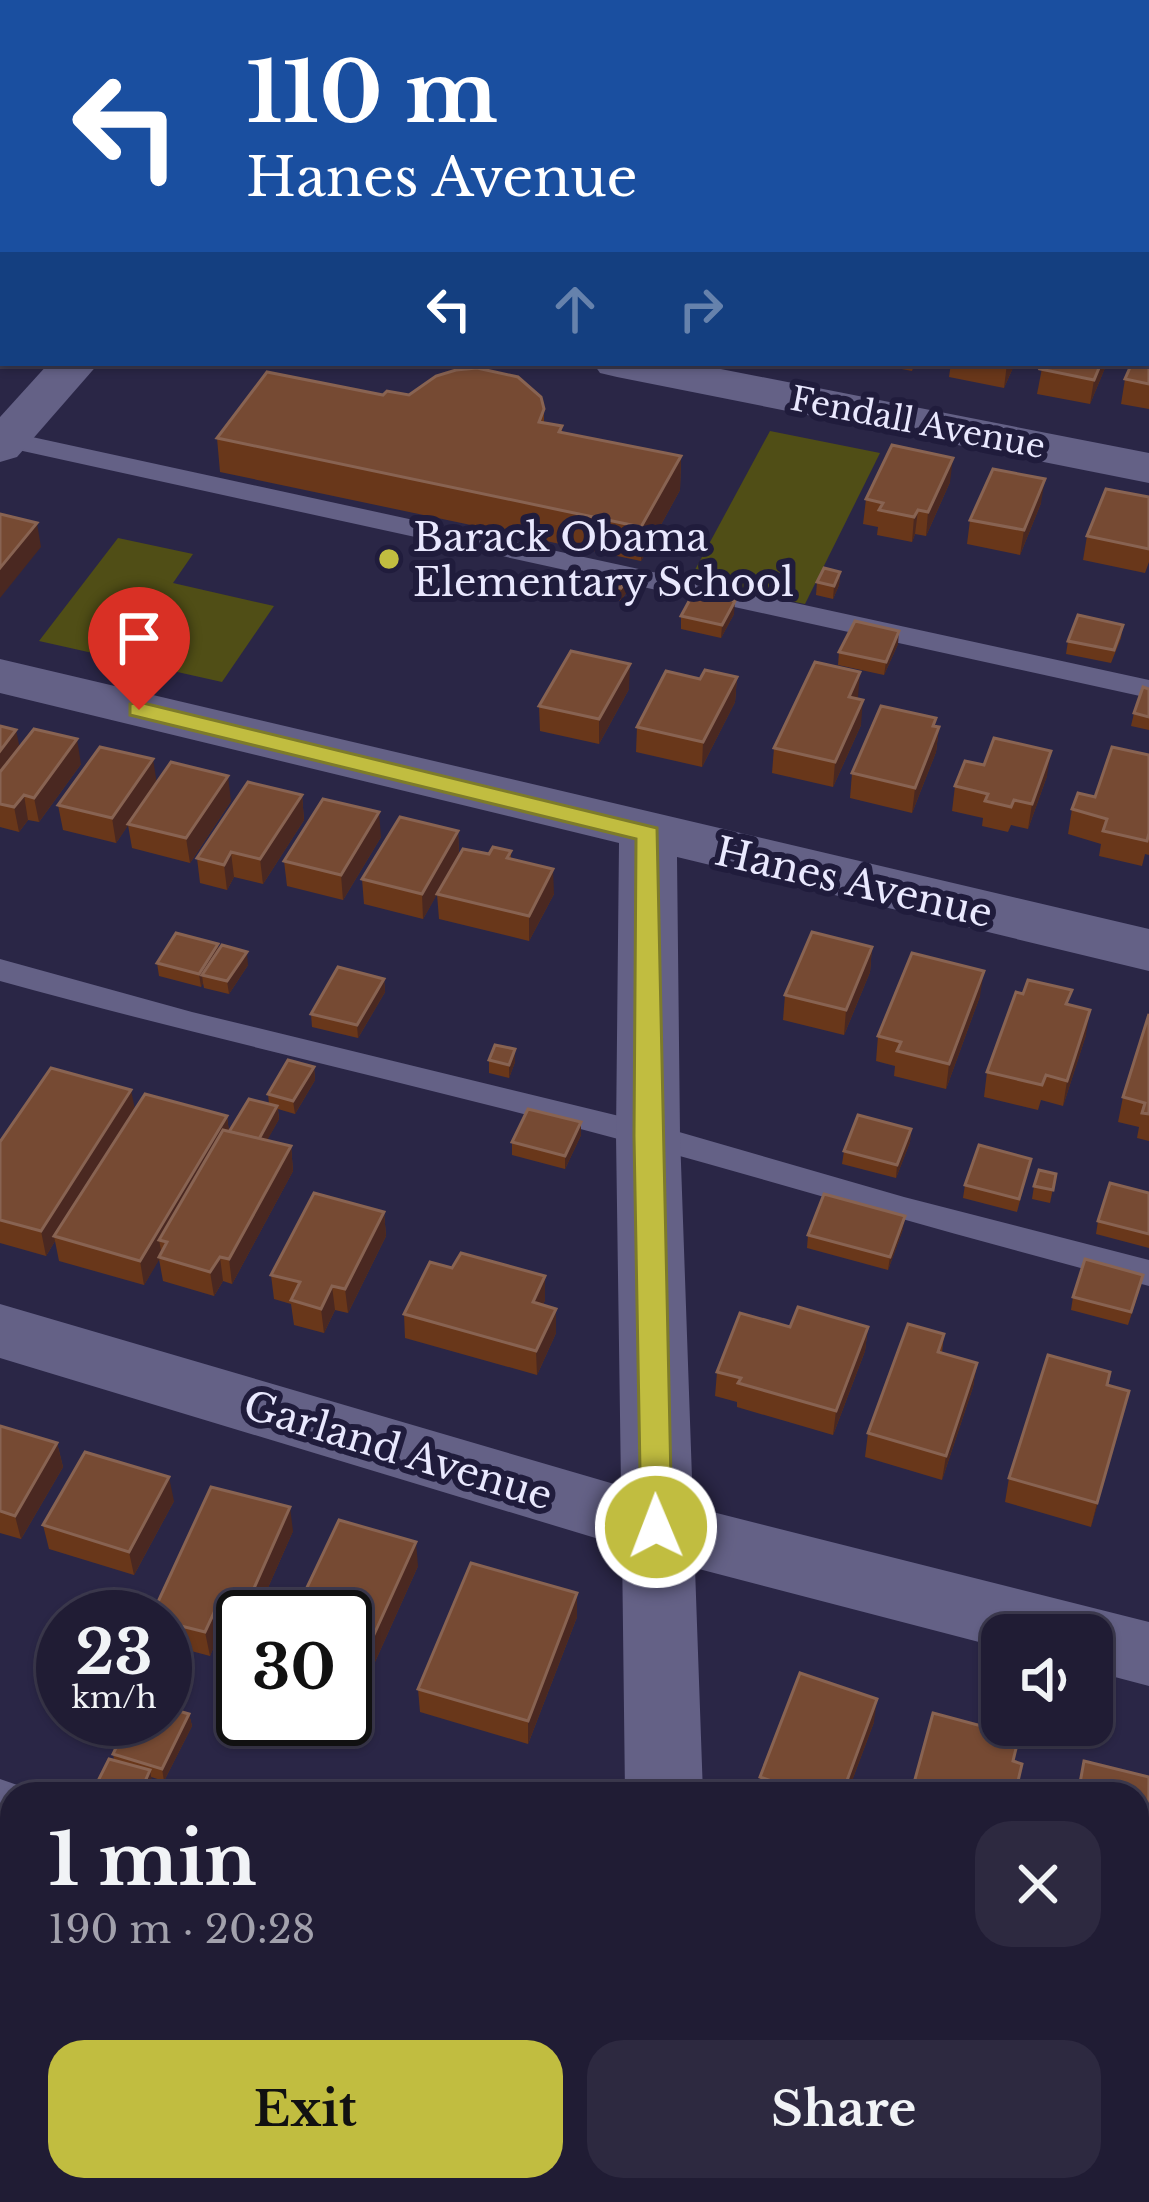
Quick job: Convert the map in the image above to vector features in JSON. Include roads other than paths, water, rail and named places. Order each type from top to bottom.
[{"type":"street","points":[[2,441],[72,366]]},
{"type":"street","name":"Fendall Avenue","points":[[632,366],[1149,468]]},
{"type":"street","name":"Hanes Avenue","points":[[0,676],[1149,950]]},
{"type":"street","points":[[649,834],[648,1136],[664,1782]]},
{"type":"street","name":"Garland Avenue","points":[[0,1331],[656,1527],[994,1614]]},
{"type":"street","points":[[1113,1645],[1149,1654]]},
{"type":"lane","points":[[2,441],[1149,688]]},
{"type":"lane","points":[[0,970],[192,1023],[648,1136],[904,1210],[1149,1273]]},
{"type":"place","name":"Barack Obama Elementary School","points":[[389,559]]}]
